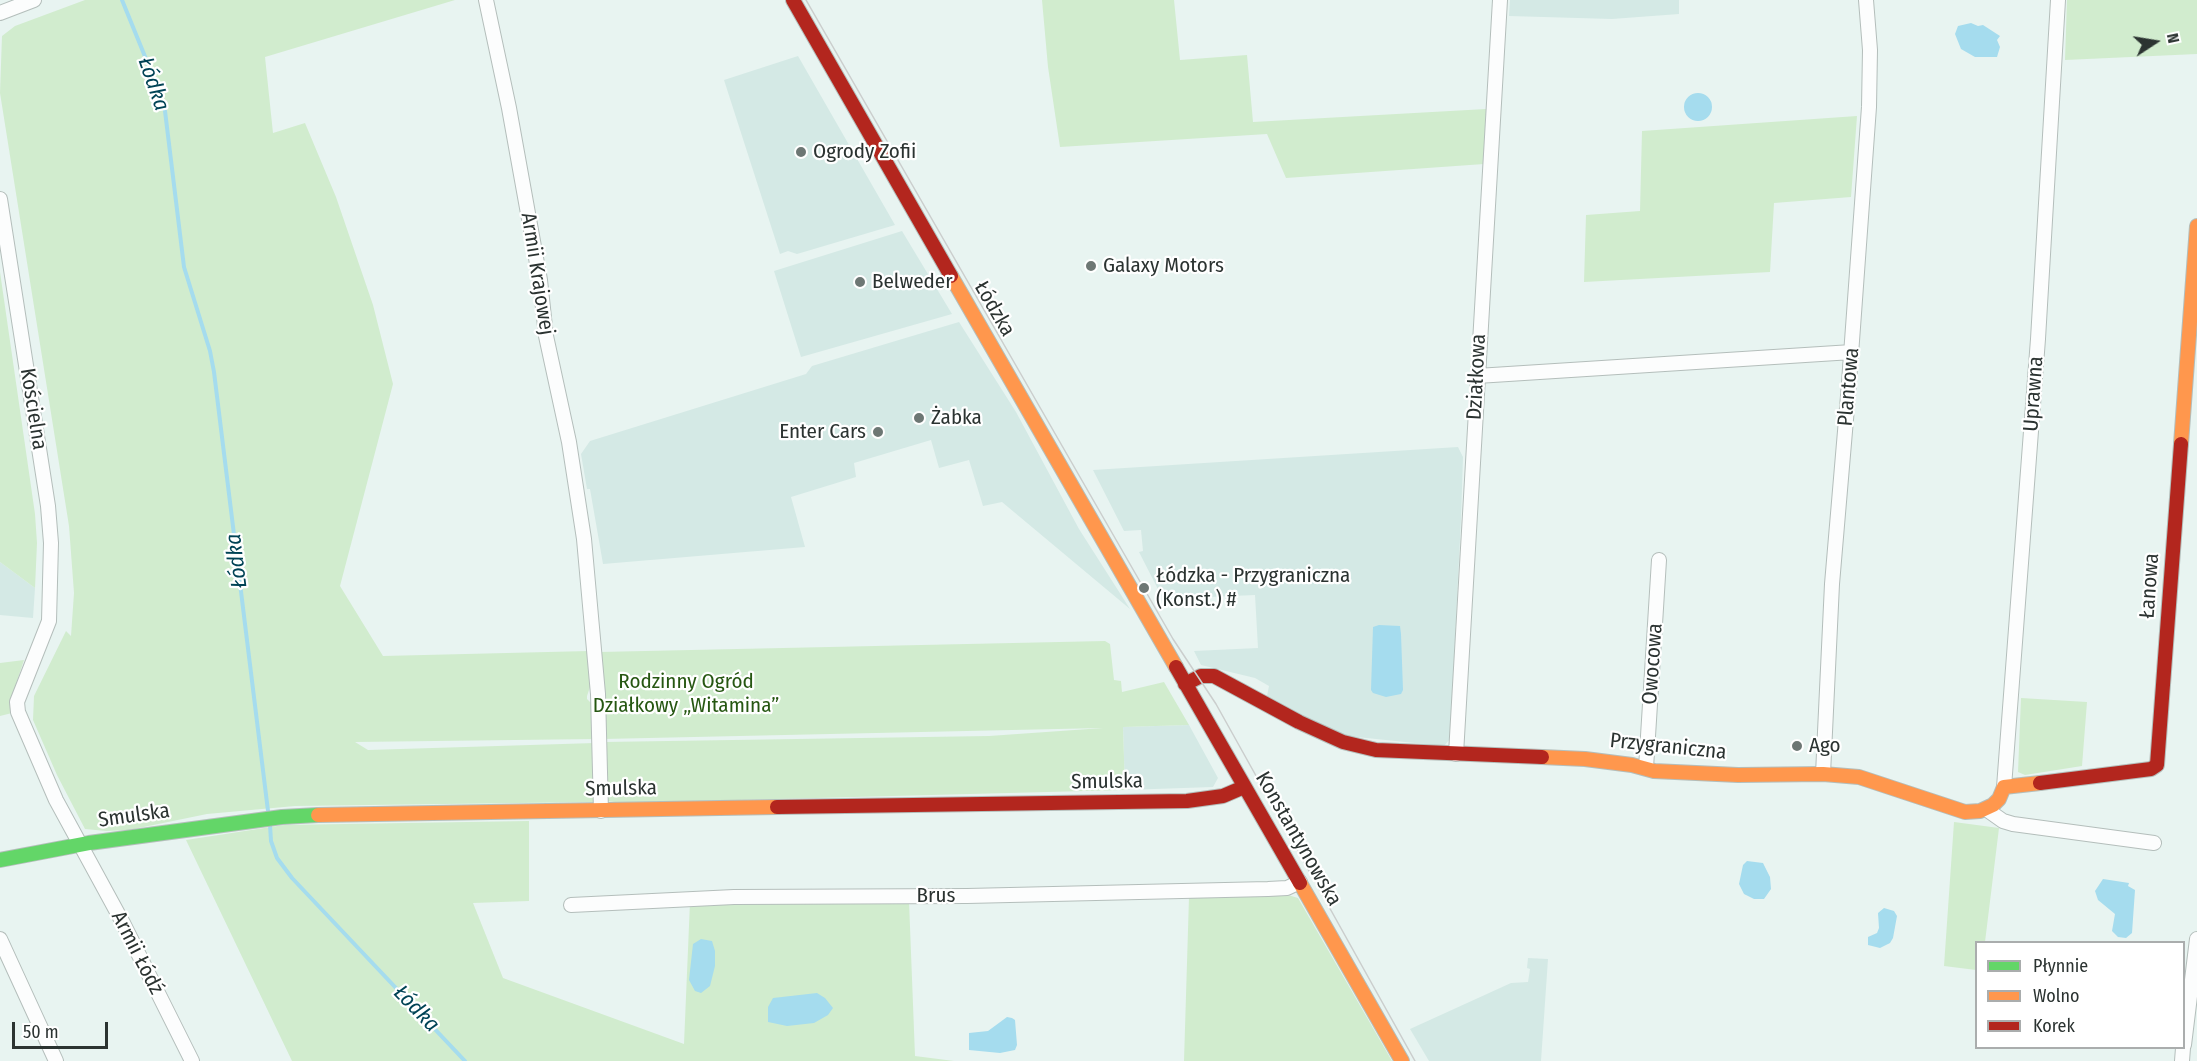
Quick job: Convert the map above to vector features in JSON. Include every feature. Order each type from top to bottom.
[{"type":"street","points":[[0,13],[34,0]]},
{"type":"street","name":"Armii Krajowej","points":[[486,0],[511,117],[540,279],[546,336],[569,442],[585,548],[598,694],[601,811]]},
{"type":"street","name":"Łódzka","points":[[794,0],[1159,638]]},
{"type":"street","name":"Działkowa","points":[[1456,754],[1500,0]]},
{"type":"street","name":"Plantowa","points":[[1823,774],[1832,584],[1869,107],[1870,50],[1866,0]]},
{"type":"street","name":"Uprawna","points":[[2004,787],[2037,351],[2058,0]]},
{"type":"street","name":"Kościelna","points":[[0,199],[48,506],[51,555],[49,621],[17,702],[18,712],[56,800],[80,846]]},
{"type":"street","name":"Łanowa","points":[[2004,787],[2142,771],[2157,765],[2197,226]]},
{"type":"street","points":[[1477,376],[1851,352]]},
{"type":"street","name":"Owocowa","points":[[1646,768],[1659,560]]},
{"type":"street","name":"Konstantynowska","points":[[1159,638],[1402,1061]]},
{"type":"street","name":"Przygraniczna","points":[[1185,684],[1204,675],[1214,676],[1299,722],[1343,742],[1376,750],[1585,759],[1654,771],[1738,775],[1823,774],[1859,777],[1954,810],[1973,812],[1986,809]]},
{"type":"street","name":"Smulska","points":[[0,860],[89,843],[282,817],[340,814],[1175,801],[1220,797],[1244,787]]},
{"type":"street","points":[[2004,787],[1999,799],[1986,809],[2003,821],[2154,843]]},
{"type":"street","name":"Armii Łódź","points":[[80,846],[123,923],[192,1061]]},
{"type":"street","name":"Brus","points":[[571,905],[734,897],[967,896],[1268,889],[1287,888],[1300,882]]},
{"type":"street","points":[[0,939],[56,1061]]},
{"type":"street","points":[[2185,1031],[2197,939]]},
{"type":"shaded area","points":[[1510,0],[1679,0],[1679,14],[1612,19],[1509,16]]},
{"type":"shaded area","name":"Ogrody Zofii","points":[[798,56],[895,225],[797,254],[788,251],[780,254],[724,80]]},
{"type":"shaded area","points":[[902,231],[952,314],[801,357],[774,271]]},
{"type":"shaded area","points":[[959,322],[1016,412],[1079,529],[1130,609],[1002,502],[983,506],[969,460],[939,468],[931,440],[854,463],[856,477],[791,497],[805,547],[603,564],[590,489],[587,489],[581,454],[590,441],[806,374],[812,366]]},
{"type":"shaded area","points":[[1458,447],[1463,457],[1461,519],[1450,739],[1444,746],[1347,736],[1266,701],[1269,686],[1255,678],[1201,665],[1194,651],[1258,648],[1255,595],[1163,599],[1139,552],[1143,551],[1141,530],[1124,531],[1093,470]]},
{"type":"shaded area","points":[[0,562],[35,588],[33,618],[0,615]]},
{"type":"shaded area","points":[[1189,725],[1218,778],[1213,787],[1125,790],[1123,727]]},
{"type":"shaded area","points":[[1528,958],[1548,959],[1541,1061],[1429,1061],[1410,1029],[1511,983],[1528,982],[1530,969],[1527,968]]},
{"type":"green space","points":[[85,0],[455,0],[265,57],[273,133],[305,123],[336,197],[373,305],[393,384],[340,586],[383,656],[589,651],[591,684],[587,699],[595,707],[595,739],[355,742],[368,750],[595,743],[594,802],[295,806],[207,814],[129,830],[85,829],[57,775],[33,720],[34,696],[66,631],[71,636],[74,593],[69,526],[0,93],[2,36],[15,26]]},
{"type":"green space","points":[[1042,0],[1174,0],[1180,60],[1247,55],[1253,122],[1486,109],[1484,164],[1286,178],[1267,134],[1060,147],[1048,67]]},
{"type":"green space","points":[[2067,0],[2197,0],[2197,54],[2065,60]]},
{"type":"green space","points":[[1857,116],[1851,197],[1774,203],[1770,272],[1584,282],[1586,215],[1640,211],[1642,131]]},
{"type":"green space","points":[[0,272],[35,514],[37,543],[35,588],[0,562]]},
{"type":"green space","name":"Rodzinny Ogród Działkowy „Witamina”","points":[[1105,641],[1110,644],[1114,680],[1121,681],[1122,692],[1164,682],[1189,725],[1123,727],[1125,790],[621,803],[608,801],[603,781],[604,742],[989,736],[1103,728],[603,739],[601,706],[606,701],[605,691],[601,688],[599,652]]},
{"type":"green space","points":[[24,660],[13,693],[12,713],[0,716],[0,663]]},
{"type":"green space","points":[[2021,698],[2087,702],[2082,766],[2025,775],[2018,772]]},
{"type":"green space","points":[[529,821],[529,901],[473,903],[503,978],[684,1044],[690,902],[759,904],[909,901],[915,1056],[954,1061],[292,1061],[186,840],[284,825]]},
{"type":"green space","points":[[1954,822],[1999,828],[1985,941],[1975,941],[1975,970],[1944,966]]},
{"type":"green space","points":[[1288,895],[1298,898],[1392,1061],[1184,1061],[1189,897]]},
{"type":"water","points":[[1971,23],[1978,26],[1983,25],[2000,36],[1997,40],[2000,47],[1997,57],[1975,57],[1961,49],[1955,34],[1958,26]]},
{"type":"water","points":[[1698,93],[1708,97],[1712,107],[1708,117],[1698,121],[1688,117],[1684,107],[1688,97]]},
{"type":"water","points":[[1400,626],[1403,690],[1401,694],[1386,697],[1373,693],[1371,690],[1373,627]]},
{"type":"water","points":[[1747,861],[1763,863],[1770,877],[1771,889],[1764,899],[1754,899],[1744,894],[1739,884],[1743,865]]},
{"type":"water","points":[[2103,879],[2129,883],[2128,886],[2135,890],[2132,933],[2126,938],[2118,937],[2112,931],[2115,914],[2098,900],[2095,891]]},
{"type":"water","points":[[1884,908],[1894,911],[1897,916],[1893,938],[1890,943],[1880,948],[1868,945],[1868,937],[1877,933],[1879,928],[1878,913]]},
{"type":"water","points":[[701,939],[712,941],[715,966],[710,986],[701,993],[695,991],[689,980],[693,944]]},
{"type":"water","points":[[817,993],[825,998],[833,1008],[828,1015],[814,1023],[787,1026],[768,1022],[768,1007],[773,998]]},
{"type":"water","points":[[1007,1017],[1015,1020],[1017,1045],[1015,1050],[1000,1053],[969,1050],[969,1033],[988,1031]]},
{"type":"waterway","name":"Łódka","points":[[122,0],[165,111],[184,267],[210,351],[214,372],[268,811]]},
{"type":"waterway","name":"Łódka","points":[[270,825],[271,841],[277,858],[292,878],[465,1061]]},
{"type":"tram line","points":[[806,0],[1173,639],[1216,704],[1415,1061]]},
{"type":"traffic: fast","points":[[0,860],[89,843],[282,817],[318,815]]},
{"type":"traffic: slow","points":[[2181,444],[2197,226]]},
{"type":"traffic: slow","points":[[951,276],[1176,667]]},
{"type":"traffic: slow","points":[[1542,757],[1585,759],[1632,765],[1654,771],[1738,775],[1823,774],[1859,777],[1965,812],[1980,811],[1993,805],[1999,799],[2004,787],[2040,783]]},
{"type":"traffic: slow","points":[[318,815],[777,807]]},
{"type":"traffic: slow","points":[[1300,883],[1402,1061]]},
{"type":"traffic: jam","points":[[793,0],[951,276]]},
{"type":"traffic: jam","points":[[2040,783],[2151,769],[2157,765],[2181,444]]},
{"type":"traffic: jam","points":[[1176,667],[1300,883]]},
{"type":"traffic: jam","points":[[1185,684],[1201,676],[1214,676],[1299,722],[1343,742],[1376,750],[1542,757]]},
{"type":"traffic: jam","points":[[777,807],[1187,801],[1223,796],[1244,787]]},
{"type":"place","name":"Ogrody Zofii","points":[[801,152]]},
{"type":"place","name":"Galaxy Motors","points":[[1091,266]]},
{"type":"place","name":"Belweder","points":[[860,282]]},
{"type":"place","name":"Żabka","points":[[919,418]]},
{"type":"place","name":"Enter Cars","points":[[878,432]]},
{"type":"place","name":"Łódzka - Przygraniczna (Konst.) #","points":[[1144,588]]},
{"type":"place","name":"Ago","points":[[1797,746]]}]
